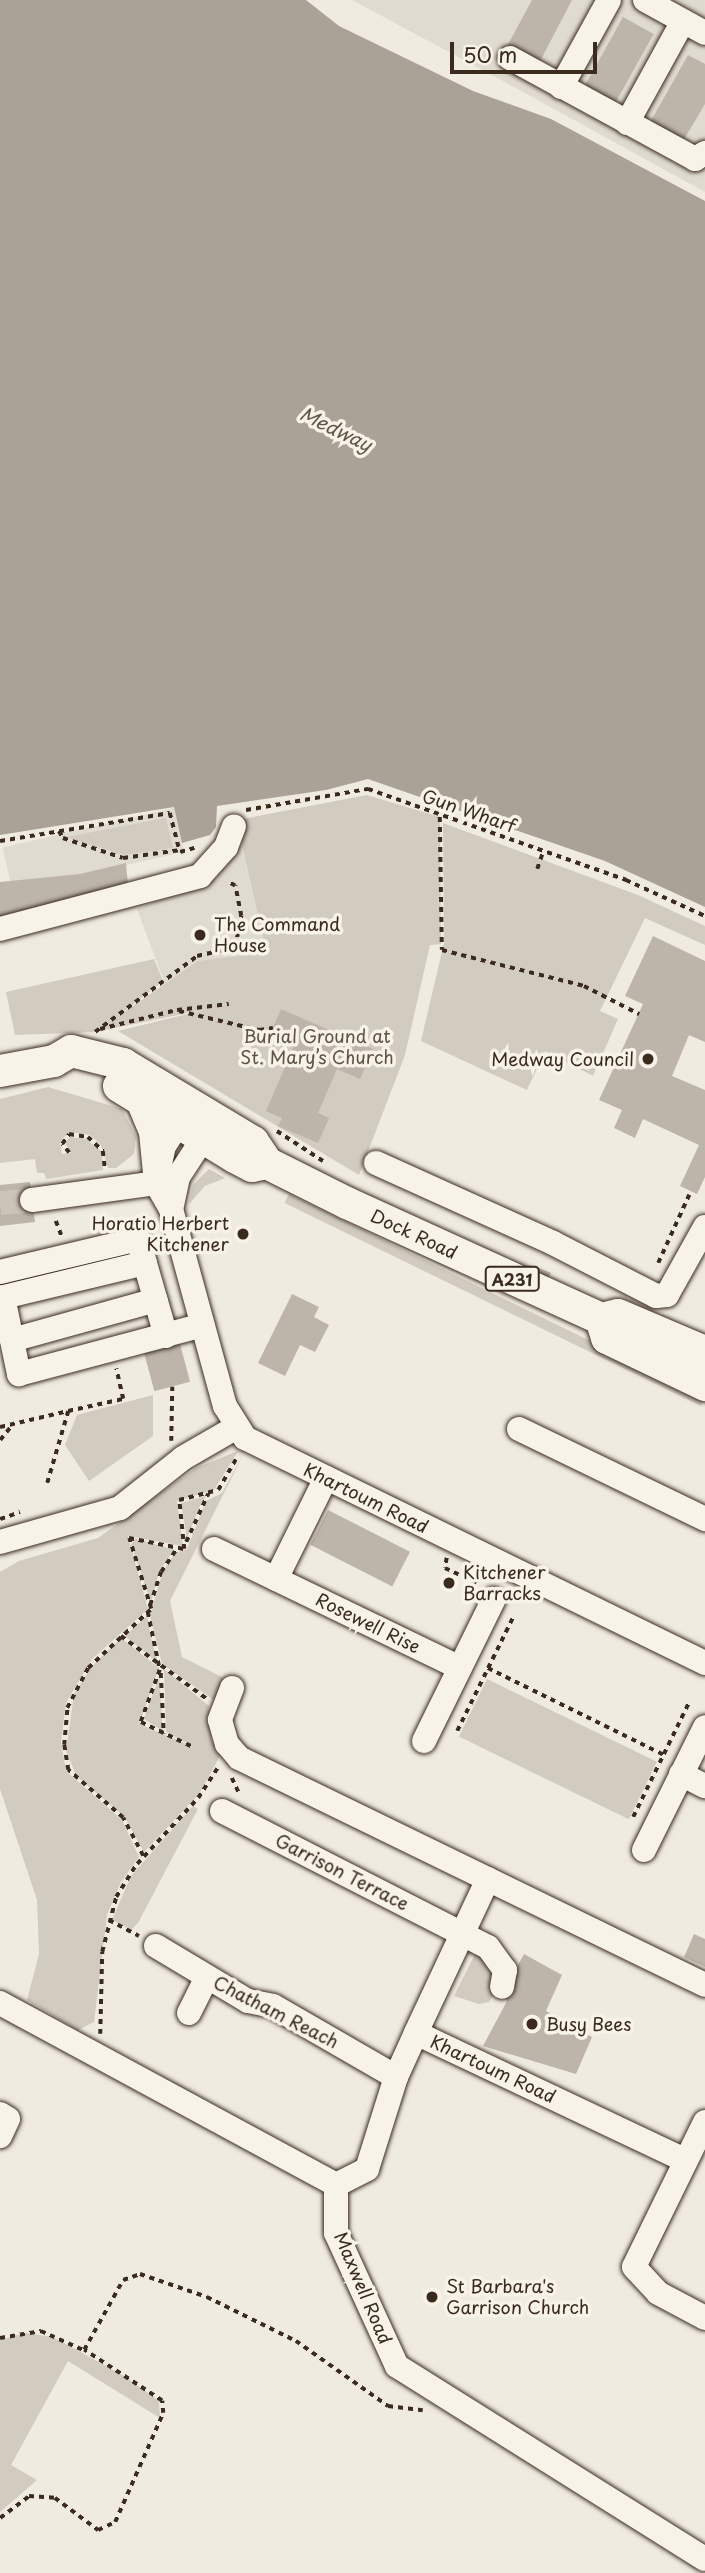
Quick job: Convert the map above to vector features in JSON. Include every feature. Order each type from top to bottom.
[{"type":"main road","name":"Dock Road","points":[[0,1072],[54,1062],[71,1052],[123,1064],[252,1166],[267,1163],[601,1319],[618,1315],[705,1352]]},
{"type":"main road","name":"Dock Road","points":[[54,1062],[70,1072],[113,1082],[196,1124]]},
{"type":"main road","name":"Dock Road","points":[[601,1319],[607,1338],[705,1385]]},
{"type":"street","points":[[562,87],[609,0]]},
{"type":"street","points":[[651,2],[705,33]]},
{"type":"street","points":[[628,123],[683,21]]},
{"type":"street","points":[[510,58],[695,159],[705,153]]},
{"type":"street","points":[[0,929],[200,876],[226,847],[234,826]]},
{"type":"street","points":[[0,1542],[120,1508],[175,1465],[243,1434],[202,1325],[171,1209],[156,1183],[150,1132],[135,1093]]},
{"type":"street","points":[[156,1183],[164,1146],[196,1124]]},
{"type":"street","points":[[171,1209],[178,1177],[196,1124]]},
{"type":"street","points":[[376,1163],[553,1243],[645,1290],[667,1295],[705,1227]]},
{"type":"street","points":[[39,1200],[156,1183]]},
{"type":"street","points":[[0,1272],[138,1239],[166,1336]]},
{"type":"street","points":[[145,1263],[3,1297],[3,1310],[19,1374],[202,1325]]},
{"type":"street","points":[[12,1340],[156,1300]]},
{"type":"street","points":[[519,1429],[705,1520]]},
{"type":"street","name":"Khartoum Road","points":[[243,1434],[326,1478],[705,1663]]},
{"type":"street","points":[[276,1579],[326,1478]]},
{"type":"street","name":"Rosewell Rise","points":[[214,1549],[460,1668]]},
{"type":"street","points":[[424,1741],[494,1599]]},
{"type":"street","points":[[227,1698],[222,1728],[235,1754],[705,1985]]},
{"type":"street","points":[[644,1850],[705,1727]]},
{"type":"street","points":[[681,1774],[705,1786]]},
{"type":"street","name":"Garrison Terrace","points":[[222,1811],[461,1933],[499,1957],[505,1970],[502,1987]]},
{"type":"street","name":"Khartoum Road","points":[[488,1879],[416,2033],[685,2160]]},
{"type":"street","name":"Chatham Reach","points":[[156,1946],[248,2000],[273,2006],[396,2077]]},
{"type":"street","points":[[189,2013],[207,1977]]},
{"type":"street","points":[[0,2003],[336,2185],[368,2169],[396,2077],[416,2033]]},
{"type":"street","points":[[0,2114],[8,2119],[0,2136]]},
{"type":"street","points":[[705,2122],[635,2267],[658,2293],[705,2318]]},
{"type":"street","name":"Maxwell Road","points":[[336,2185],[336,2233],[397,2366],[704,2556]]},
{"type":"path","name":"Gun Wharf","points":[[234,826],[229,813],[368,789],[440,817],[626,880],[705,916]]},
{"type":"path","points":[[0,841],[170,813],[180,850]]},
{"type":"path","points":[[440,817],[442,950],[584,986],[639,1014]]},
{"type":"path","points":[[59,831],[63,838],[123,858],[180,850],[218,841],[234,826]]},
{"type":"path","points":[[537,869],[543,852]]},
{"type":"path","points":[[95,1034],[197,956],[235,947],[241,916],[235,886],[205,870]]},
{"type":"path","points":[[84,1037],[109,1026],[177,1010],[229,1004]]},
{"type":"path","points":[[177,1010],[259,1030],[273,1028]]},
{"type":"path","points":[[95,1034],[104,1037]]},
{"type":"path","points":[[270,1127],[325,1162]]},
{"type":"path","points":[[69,1153],[62,1144],[69,1134],[88,1137],[103,1151],[106,1172],[89,1175],[93,1191]]},
{"type":"path","points":[[645,1290],[689,1195]]},
{"type":"path","points":[[39,1200],[50,1221],[60,1221],[66,1257]]},
{"type":"path","points":[[0,1427],[123,1399],[112,1350]]},
{"type":"path","points":[[172,1387],[175,1465]]},
{"type":"path","points":[[47,1483],[68,1411]]},
{"type":"path","points":[[0,1440],[13,1424]]},
{"type":"path","points":[[186,1542],[179,1500],[220,1489],[243,1434]]},
{"type":"path","points":[[150,1605],[128,1538],[184,1549],[208,1494]]},
{"type":"path","points":[[164,1734],[160,1668],[148,1612],[161,1572],[177,1548]]},
{"type":"path","points":[[449,1570],[473,1582]]},
{"type":"path","points":[[144,1856],[123,1818],[73,1776],[64,1757],[71,1697],[88,1668],[148,1612]]},
{"type":"path","points":[[457,1731],[514,1615]]},
{"type":"path","points":[[121,1636],[160,1668],[227,1698]]},
{"type":"path","points":[[160,1668],[141,1723],[193,1747]]},
{"type":"path","points":[[488,1668],[664,1755]]},
{"type":"path","points":[[633,1817],[690,1702]]},
{"type":"path","points":[[100,2056],[100,1969],[108,1920],[120,1889],[144,1856],[235,1754]]},
{"type":"path","points":[[235,1754],[229,1771],[237,1792],[246,1797]]},
{"type":"path","points":[[108,1920],[156,1946]]},
{"type":"path","points":[[85,2350],[123,2280],[140,2274],[207,2297],[296,2341],[388,2406],[428,2410]]},
{"type":"path","points":[[0,2338],[41,2330],[85,2350],[162,2401],[163,2413],[115,2522],[98,2530],[55,2498],[29,2496],[0,2518]]},
{"type":"shaded area","points":[[352,0],[705,0],[705,192],[503,81]]},
{"type":"shaded area","points":[[174,808],[184,852],[13,891],[3,848]]},
{"type":"shaded area","points":[[240,839],[265,946],[245,955],[200,961],[165,984],[137,909],[197,885]]},
{"type":"green space","name":"Burial Ground at St. Mary’s Church","points":[[367,795],[440,817],[441,944],[430,945],[405,1055],[359,1175],[118,1031],[212,1008],[95,1032],[15,1035],[6,992],[154,959],[163,981],[117,1017],[198,961],[245,955],[265,946],[238,828],[243,819]]},
{"type":"green space","points":[[166,818],[173,848],[124,855],[66,837]]},
{"type":"green space","points":[[443,823],[638,895],[705,926],[705,945],[645,918],[600,1011],[618,1019],[593,1076],[545,1051],[527,1090],[421,1041],[444,943]]},
{"type":"green space","points":[[48,1087],[122,1109],[136,1136],[134,1154],[116,1168],[108,1168],[101,1145],[90,1135],[69,1132],[60,1142],[62,1154],[71,1153],[65,1143],[70,1137],[86,1139],[102,1152],[103,1170],[46,1179],[44,1173],[37,1173],[35,1159],[0,1163],[0,1099]]},
{"type":"green space","points":[[209,1169],[225,1178],[205,1186],[189,1204],[193,1185]]},
{"type":"green space","points":[[289,1194],[705,1397],[701,1406],[285,1203]]},
{"type":"green space","points":[[153,1395],[153,1436],[89,1481],[65,1445],[77,1415]]},
{"type":"green space","points":[[238,1451],[214,1490],[177,1501],[183,1546],[128,1536],[148,1609],[92,1659],[66,1703],[61,1742],[66,1771],[122,1820],[139,1857],[121,1882],[107,1915],[94,2022],[78,2030],[27,2000],[39,1954],[37,1900],[0,1789],[0,1572],[19,1561],[98,1538],[196,1468]]},
{"type":"green space","points":[[244,1453],[170,1601],[182,1657],[226,1679],[214,1700],[162,1664],[150,1616],[163,1571],[175,1553],[187,1549],[206,1501],[222,1493]]},
{"type":"green space","points":[[206,1496],[200,1506],[187,1538],[181,1503]]},
{"type":"green space","points":[[135,1538],[174,1550],[159,1572],[151,1602],[131,1545]]},
{"type":"green space","points":[[147,1616],[152,1642],[158,1663],[125,1636]]},
{"type":"green space","points":[[121,1638],[159,1668],[139,1724],[194,1747],[166,1732],[164,1669],[209,1706],[211,1739],[220,1756],[199,1794],[144,1852],[124,1816],[77,1777],[66,1751],[74,1694],[91,1667]]},
{"type":"green space","points":[[159,1677],[163,1731],[144,1719]]},
{"type":"green space","points":[[487,1679],[657,1762],[629,1819],[459,1737]]},
{"type":"green space","points":[[193,1806],[198,1809],[138,1923],[131,1930],[112,1920],[131,1876]]},
{"type":"green space","points":[[476,1952],[493,1969],[496,1990],[489,2002],[479,2004],[454,1996]]},
{"type":"green space","points":[[25,2333],[53,2337],[126,2377],[159,2401],[160,2418],[68,2361],[11,2465],[37,2480],[0,2512],[0,2340]]},
{"type":"water","name":"Medway","points":[[0,0],[306,0],[339,26],[473,91],[551,119],[705,201],[705,907],[605,861],[368,779],[326,790],[217,806],[216,827],[210,835],[182,843],[174,807],[0,835]]},
{"type":"building","points":[[532,0],[572,0],[537,67],[505,50]]},
{"type":"building","points":[[623,17],[654,34],[612,108],[582,91]]},
{"type":"building","points":[[688,55],[705,64],[705,104],[680,146],[647,128]]},
{"type":"building","points":[[126,863],[128,885],[0,919],[0,882],[80,874]]},
{"type":"building","name":"Medway Council","points":[[653,936],[705,961],[705,1042],[689,1035],[672,1076],[705,1090],[705,1177],[697,1194],[680,1186],[699,1145],[643,1119],[635,1138],[614,1128],[622,1110],[599,1100],[643,1004],[625,996]]},
{"type":"building","points":[[281,1009],[373,1049],[360,1079],[337,1069],[318,1113],[329,1118],[318,1143],[278,1126],[282,1118],[266,1111],[294,1046],[270,1035]]},
{"type":"building","points":[[30,1182],[35,1222],[0,1226],[0,1185]]},
{"type":"building","points":[[537,1267],[551,1273],[548,1278],[535,1273]]},
{"type":"building","points":[[292,1294],[319,1307],[314,1317],[329,1325],[315,1352],[300,1345],[285,1376],[258,1363]]},
{"type":"building","points":[[180,1344],[190,1382],[154,1391],[144,1354]]},
{"type":"building","points":[[328,1510],[410,1552],[392,1587],[310,1545]]},
{"type":"building","points":[[694,1934],[705,1939],[705,1967],[684,1957]]},
{"type":"building","name":"Busy Bees","points":[[524,1954],[562,1975],[546,2011],[592,2037],[576,2074],[483,2046],[507,2001],[502,1995]]},
{"type":"tunnel","points":[[0,1203],[32,1200]]},
{"type":"place","name":"The Command House","points":[[200,935]]},
{"type":"place","name":"Medway Council","points":[[648,1059]]},
{"type":"place","name":"Horatio Herbert Kitchener","points":[[243,1234]]},
{"type":"place","name":"Kitchener Barracks","points":[[449,1583]]},
{"type":"place","name":"Busy Bees","points":[[532,2024]]},
{"type":"place","name":"St Barbara's Garrison Church","points":[[432,2297]]}]
